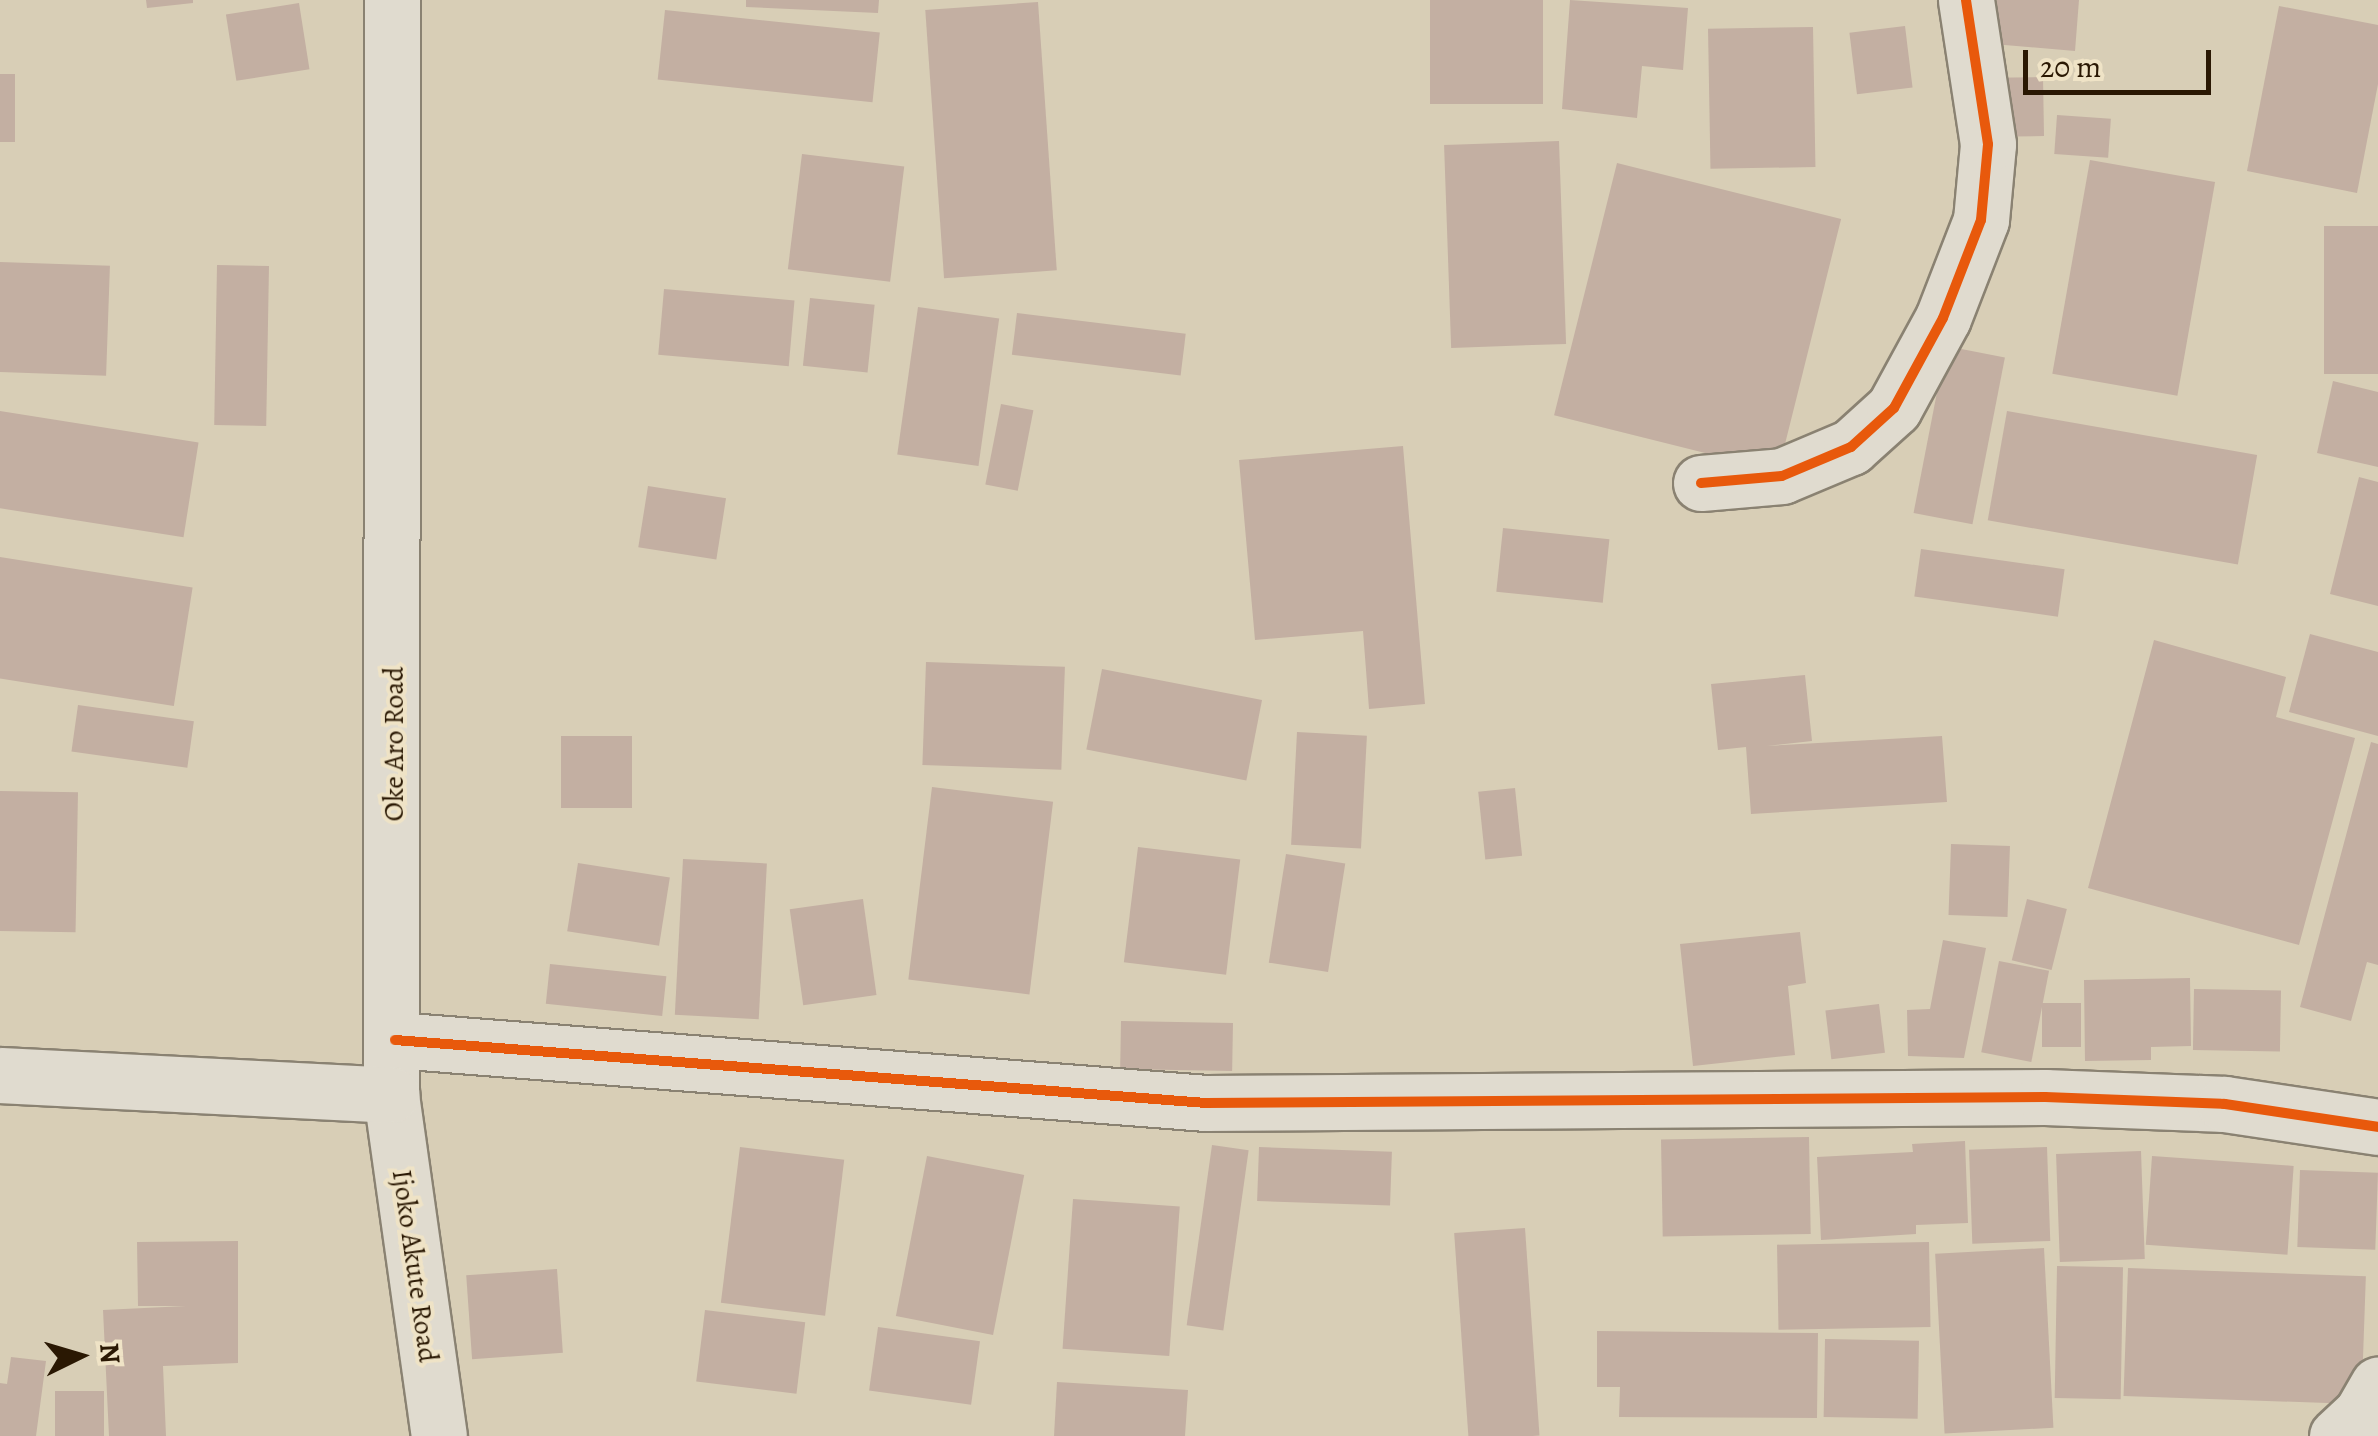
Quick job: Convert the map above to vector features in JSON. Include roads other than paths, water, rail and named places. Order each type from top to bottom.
[{"type":"street","name":"Oke Aro Road","points":[[392,0],[392,1095]]},
{"type":"street","points":[[1701,483],[1782,476],[1852,447],[1894,408],[1943,318],[1981,220],[1988,144],[1966,0]]},
{"type":"street","points":[[395,1040],[1206,1103],[2045,1097],[2225,1104],[2378,1126]]},
{"type":"street","points":[[0,1075],[392,1095]]},
{"type":"street","name":"Ijoko Akute Road","points":[[392,1095],[438,1436]]},
{"type":"street","points":[[2337,1436],[2361,1414],[2378,1384]]}]
